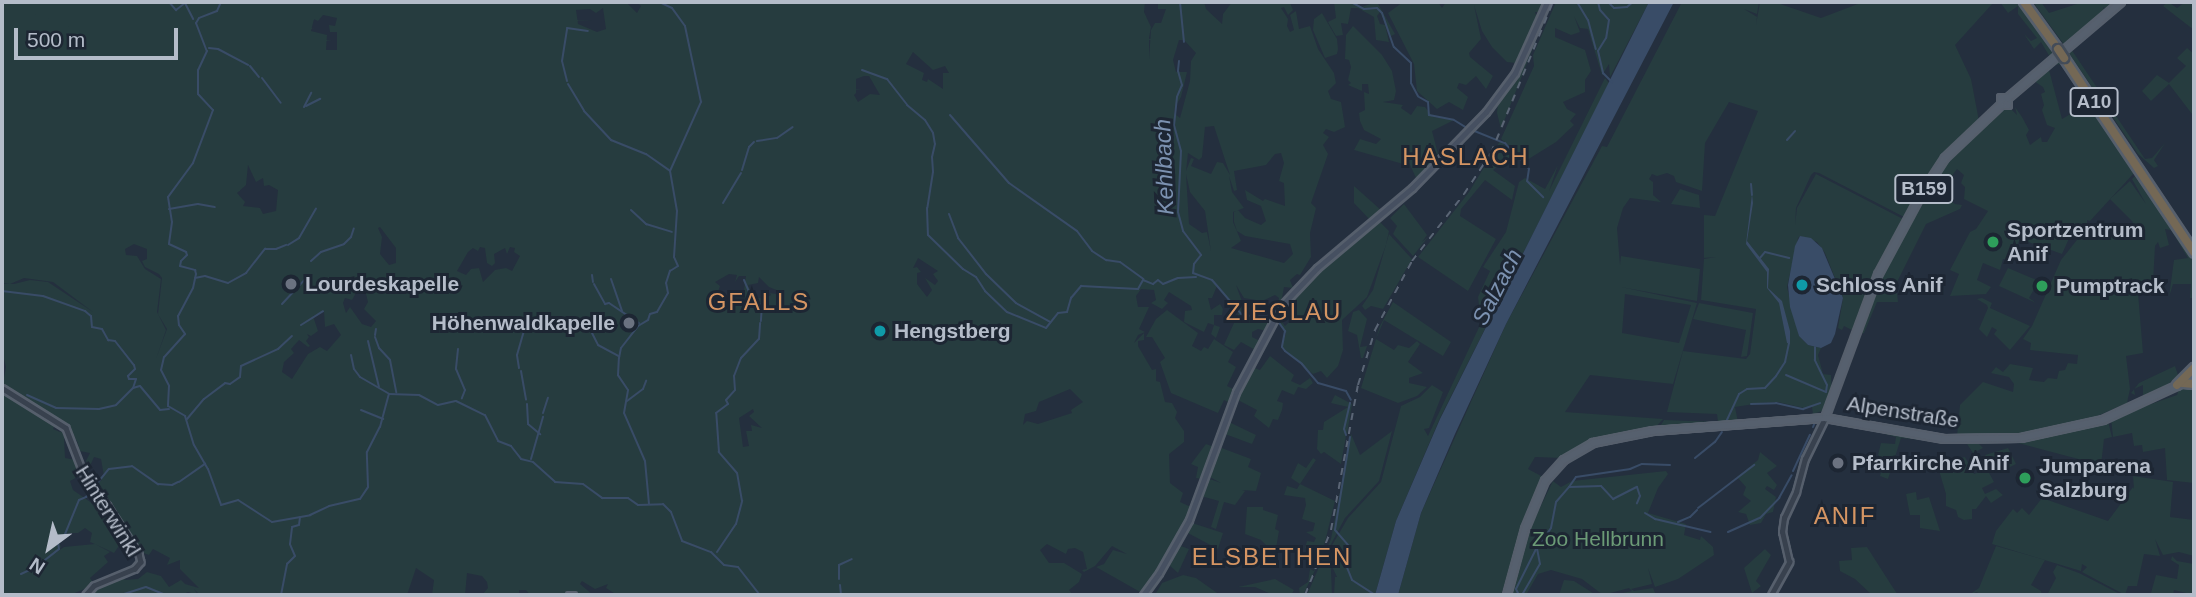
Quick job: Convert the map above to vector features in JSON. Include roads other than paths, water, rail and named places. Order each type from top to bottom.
[{"type":"highway","name":"A10","points":[[2027,2],[2194,245]]},
{"type":"highway","name":"A10","points":[[2142,169],[2194,252]]},
{"type":"highway","points":[[2186,233],[2194,239]]},
{"type":"highway","points":[[2177,385],[2194,368]]},
{"type":"highway","points":[[2177,385],[2194,384]]},
{"type":"main road","points":[[1143,595],[1189,520],[1236,392],[1265,342],[1274,318],[1304,280],[1402,198],[1471,129],[1512,79],[1547,2]]},
{"type":"main road","name":"B159","points":[[1825,418],[1878,275],[1921,195],[1945,158],[2001,105],[2001,98],[2008,98],[2121,2]]},
{"type":"main road","name":"Alpenstraße","points":[[1505,595],[1532,508],[1545,481],[1564,460],[1583,448],[1609,438],[1643,432],[1825,418],[1957,440],[2036,436],[2100,419],[2194,377]]},
{"type":"street","name":"Hinterwinkl","points":[[2,388],[56,420],[71,435],[76,461],[88,485],[106,504],[136,547],[141,560],[138,566],[94,586],[86,595]]},
{"type":"street","points":[[1771,595],[1789,562],[1782,532],[1784,518],[1795,495],[1805,459],[1825,418]]},
{"type":"water","points":[[1649,2],[1674,2],[1506,324],[1421,513],[1398,595],[1375,595],[1396,521],[1440,419]]},
{"type":"water","points":[[1752,194],[1747,241],[1769,269],[1768,288],[1782,301],[1790,331],[1790,344],[1787,343],[1779,303],[1767,288],[1767,272],[1746,244]]},
{"type":"water","points":[[1800,236],[1811,238],[1822,248],[1843,298],[1835,334],[1831,343],[1821,348],[1808,345],[1799,336],[1790,307],[1788,285],[1795,246]]},
{"type":"waterway","points":[[169,2],[176,10],[185,3],[193,19]]},
{"type":"waterway","points":[[221,2],[217,11],[199,18],[196,23],[207,51],[198,70],[198,94],[213,110],[193,163],[168,197],[172,222],[169,244],[186,252],[187,255],[180,266],[195,270],[196,274],[193,288],[178,316],[179,325],[185,334],[164,357],[161,370],[169,386],[168,406],[185,416],[194,445],[208,469],[221,505],[238,500],[272,522],[310,515],[329,506],[360,499],[368,487],[367,452],[380,427],[389,394],[419,395],[438,405],[456,401],[485,415],[498,441],[511,446],[521,459],[533,462],[555,482],[583,484],[602,498],[628,498],[638,505],[663,504],[671,512],[682,541],[711,552],[724,565],[738,567],[760,595]]},
{"type":"waterway","points":[[649,504],[645,461],[624,413],[628,390],[618,375],[619,358],[621,348],[638,326],[648,320],[650,314],[657,312],[668,293],[666,283],[670,271],[678,266],[674,257],[677,211],[670,171],[701,102],[685,26],[672,8],[659,2]]},
{"type":"waterway","name":"Kehlbach","points":[[1180,2],[1184,42]]},
{"type":"waterway","points":[[1351,2],[1364,9],[1377,8],[1382,13],[1394,47],[1411,63],[1411,83],[1418,96]]},
{"type":"waterway","points":[[1577,2],[1588,20],[1596,49]]},
{"type":"waterway","points":[[1598,2],[1600,10],[1609,20],[1606,38],[1598,51],[1603,73],[1612,82]]},
{"type":"waterway","points":[[1608,2],[1614,8],[1627,7],[1633,2]]},
{"type":"waterway","points":[[567,81],[562,61],[567,28],[588,31]]},
{"type":"waterway","points":[[209,48],[218,49],[248,65]]},
{"type":"waterway","name":"Kehlbach","points":[[1179,61],[1178,71],[1182,85],[1177,97],[1174,125],[1181,151],[1178,212],[1183,231],[1201,255],[1194,264],[1193,273],[1212,280],[1243,316],[1268,315],[1277,320],[1285,331],[1282,347],[1285,351],[1302,364],[1318,383],[1346,391],[1351,400]]},
{"type":"waterway","points":[[250,66],[259,77]]},
{"type":"waterway","points":[[862,70],[887,79],[907,105],[925,120],[933,133],[935,144],[927,208],[928,235],[963,269],[976,277],[985,291],[1007,312],[1046,328],[1058,313],[1067,312],[1071,298],[1081,286],[1138,289],[1143,280],[1153,284],[1158,280],[1163,284],[1178,278],[1196,277]]},
{"type":"waterway","points":[[262,78],[281,103]]},
{"type":"waterway","points":[[568,84],[584,111],[611,140],[646,154],[670,171]]},
{"type":"waterway","points":[[304,107],[311,93]]},
{"type":"waterway","points":[[1419,97],[1428,102],[1429,115],[1454,120],[1467,128]]},
{"type":"waterway","points":[[306,106],[320,99]]},
{"type":"waterway","points":[[950,115],[1009,183],[1077,231],[1092,251],[1106,260],[1120,262],[1143,279]]},
{"type":"waterway","points":[[757,141],[777,138],[793,127]]},
{"type":"waterway","points":[[1472,130],[1505,143],[1509,148]]},
{"type":"waterway","points":[[1787,140],[1795,131]]},
{"type":"waterway","points":[[742,170],[749,147],[754,142]]},
{"type":"waterway","points":[[1510,149],[1524,163]]},
{"type":"waterway","points":[[1526,165],[1529,169],[1527,181],[1543,197]]},
{"type":"waterway","points":[[723,203],[741,173]]},
{"type":"waterway","points":[[1751,184],[1752,195]]},
{"type":"waterway","points":[[169,209],[198,204],[215,207]]},
{"type":"waterway","points":[[288,245],[299,238],[316,209]]},
{"type":"waterway","points":[[631,210],[646,224],[672,232]]},
{"type":"waterway","points":[[949,214],[958,238],[986,274],[1016,303],[1050,322]]},
{"type":"waterway","points":[[311,261],[321,252],[344,244],[351,237],[354,228]]},
{"type":"waterway","points":[[195,278],[205,276],[228,283],[246,273],[265,249],[286,245]]},
{"type":"waterway","points":[[1759,259],[1765,252],[1789,258]]},
{"type":"waterway","points":[[592,275],[593,282]]},
{"type":"waterway","points":[[282,304],[305,279]]},
{"type":"waterway","points":[[611,279],[622,311]]},
{"type":"waterway","points":[[744,280],[753,301],[762,305],[761,321]]},
{"type":"waterway","points":[[594,284],[605,304],[609,303],[639,323]]},
{"type":"waterway","points":[[2,291],[43,296],[85,311],[91,316],[92,327],[102,329],[108,340],[115,341],[134,365],[135,369],[128,376],[129,379],[136,379],[133,388],[140,386],[160,410],[169,409]]},
{"type":"waterway","points":[[301,325],[323,311]]},
{"type":"waterway","points":[[717,552],[736,524],[742,501],[737,473],[719,452],[716,413],[728,404],[726,400],[735,390],[734,376],[741,358],[759,339],[760,323]]},
{"type":"waterway","points":[[375,335],[376,329]]},
{"type":"waterway","points":[[519,368],[517,355],[524,331]]},
{"type":"waterway","points":[[592,333],[598,345],[619,356]]},
{"type":"waterway","points":[[187,419],[204,399],[225,383],[230,384],[240,377],[241,366],[278,349],[292,336]]},
{"type":"waterway","points":[[375,337],[379,348],[390,360],[396,392]]},
{"type":"waterway","points":[[368,341],[379,387]]},
{"type":"waterway","points":[[1726,422],[1739,394],[1747,389],[1765,388],[1776,376],[1785,362],[1789,343]]},
{"type":"waterway","points":[[1786,375],[1826,392],[1827,385],[1815,360],[1815,347]]},
{"type":"waterway","points":[[458,349],[456,369],[465,390],[462,398]]},
{"type":"waterway","points":[[351,355],[354,369],[360,377],[389,394]]},
{"type":"waterway","points":[[521,371],[526,400]]},
{"type":"waterway","points":[[627,401],[643,389],[646,381]]},
{"type":"waterway","points":[[27,395],[56,408],[99,409],[116,405],[133,388]]},
{"type":"waterway","points":[[543,413],[548,398]]},
{"type":"waterway","name":"Kehlbach","points":[[1346,435],[1344,429],[1350,403]]},
{"type":"waterway","points":[[1751,404],[1776,403],[1803,409],[1820,403]]},
{"type":"waterway","points":[[527,404],[528,424],[540,434]]},
{"type":"waterway","points":[[361,410],[383,419]]},
{"type":"waterway","points":[[531,459],[543,417]]},
{"type":"waterway","points":[[1813,427],[1815,422]]},
{"type":"waterway","points":[[1695,458],[1715,442],[1722,432]]},
{"type":"waterway","points":[[1793,471],[1810,435]]},
{"type":"waterway","name":"Kehlbach","points":[[1350,437],[1335,530],[1350,547],[1346,565],[1352,580],[1375,595]]},
{"type":"waterway","points":[[179,482],[205,464]]},
{"type":"waterway","points":[[1569,487],[1576,477],[1630,469],[1642,464],[1670,465]]},
{"type":"waterway","points":[[1698,508],[1754,465]]},
{"type":"waterway","points":[[21,574],[36,567],[59,549],[58,543],[63,539],[79,500],[86,497],[109,469],[132,466],[158,484],[172,485],[178,482]]},
{"type":"waterway","points":[[1728,532],[1760,518],[1779,498],[1792,475]]},
{"type":"waterway","points":[[1522,595],[1540,564],[1537,548],[1551,528],[1556,502],[1569,487],[1601,486],[1613,499],[1637,487],[1640,496],[1637,503]]},
{"type":"waterway","points":[[1678,522],[1690,517],[1697,510]]},
{"type":"waterway","points":[[1645,513],[1655,519],[1711,532]]},
{"type":"waterway","points":[[281,595],[287,564],[295,556],[290,544],[292,527],[299,525],[300,517]]},
{"type":"waterway","points":[[1519,595],[1516,589],[1536,549]]},
{"type":"waterway","points":[[839,579],[839,565],[852,559]]},
{"type":"waterway","points":[[840,585],[841,595]]},
{"type":"waterway","points":[[121,595],[146,587],[166,595]]},
{"type":"railway","points":[[1305,595],[1331,530],[1358,385],[1375,330],[1412,261],[1464,194],[1491,153],[1553,2]]},
{"type":"place","name":"Sportzentrum Anif","points":[[1993,242]]},
{"type":"place","name":"Lourdeskapelle","points":[[291,284]]},
{"type":"place","name":"Schloss Anif","points":[[1802,285]]},
{"type":"place","name":"Pumptrack","points":[[2042,286]]},
{"type":"place","name":"Höhenwaldkapelle","points":[[629,323]]},
{"type":"place","name":"Hengstberg","points":[[880,331]]},
{"type":"place","name":"Pfarrkirche Anif","points":[[1838,463]]},
{"type":"place","name":"Jumparena Salzburg","points":[[2025,478]]},
{"type":"district","name":"HASLACH","points":[[1466,157]]},
{"type":"district","name":"GFALLS","points":[[759,302]]},
{"type":"district","name":"ZIEGLAU","points":[[1284,312]]},
{"type":"district","name":"ANIF","points":[[1845,516]]},
{"type":"district","name":"ELSBETHEN","points":[[1272,557]]},
{"type":"water label","name":"Salzach","points":[[1497,287]]},
{"type":"park label","name":"Zoo Hellbrunn","points":[[1598,539]]}]
